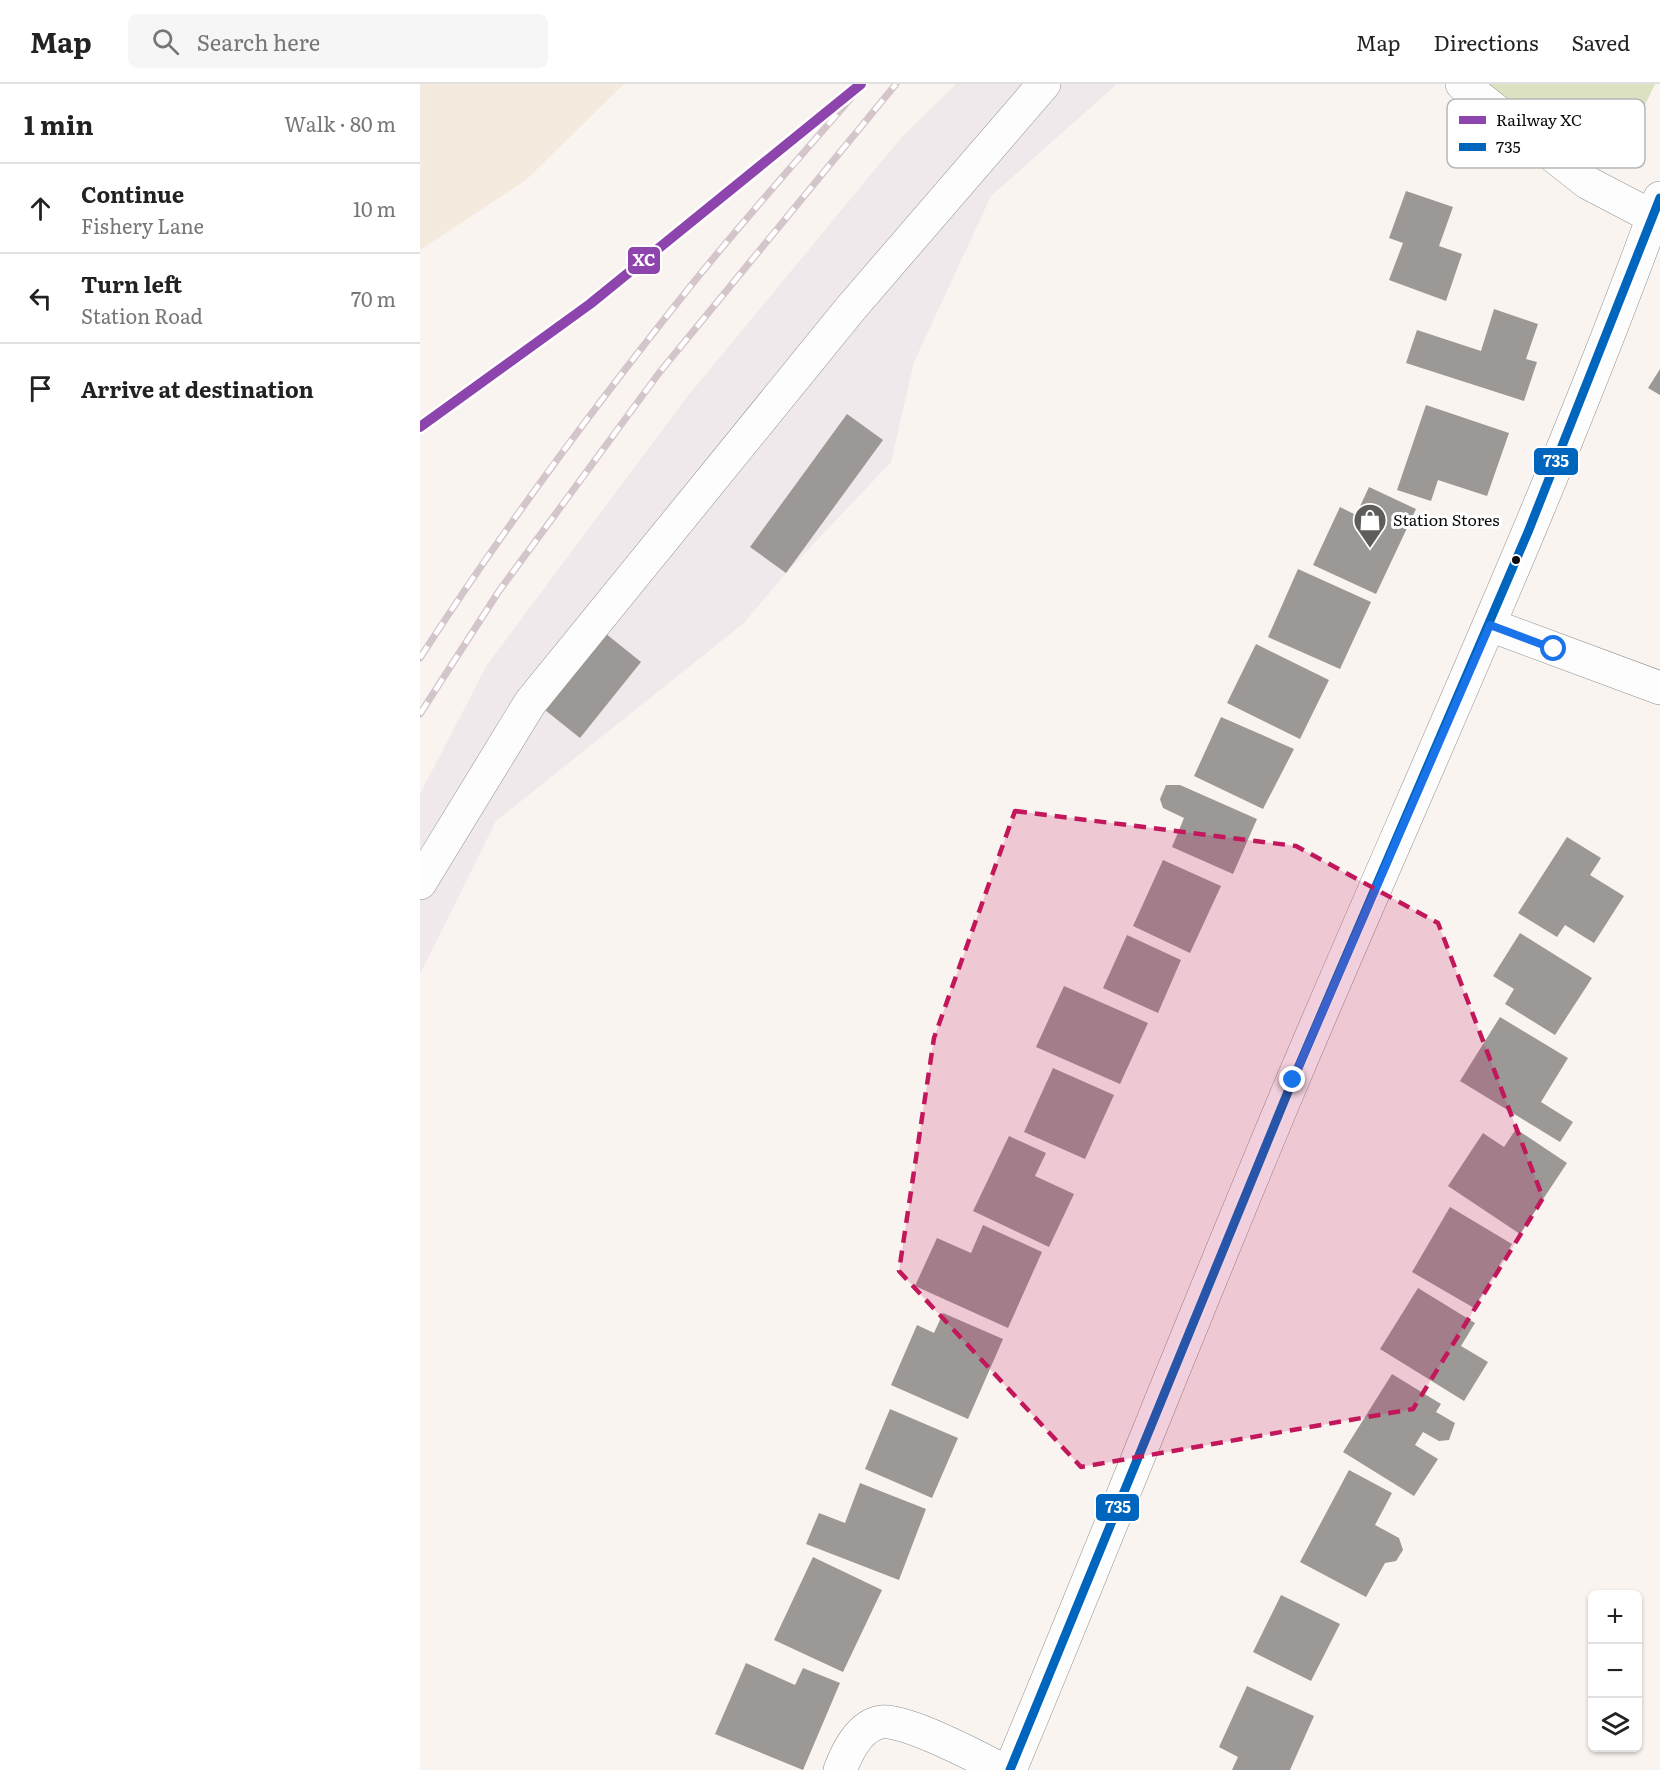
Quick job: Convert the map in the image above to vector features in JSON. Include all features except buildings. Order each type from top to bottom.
[{"type":"street","points":[[420,883],[530,703],[851,308],[1044,84]]},
{"type":"street","points":[[1462,84],[1481,99]]},
{"type":"street","points":[[1010,1770],[1293,1080],[1490,625],[1655,223],[1588,183],[1569,168]]},
{"type":"street","points":[[1490,625],[1660,688]]},
{"type":"street","points":[[840,1770],[847,1751],[865,1730],[882,1722],[909,1728],[963,1749],[1002,1770]]},
{"type":"highlighted area","points":[[1015,811],[1296,846],[1438,923],[1543,1198],[1413,1409],[1081,1467],[899,1271],[934,1038]]},
{"type":"shaded area","points":[[420,84],[624,84],[526,180],[420,250]]},
{"type":"shaded area","points":[[956,84],[1117,84],[991,196],[914,362],[891,462],[786,573],[744,623],[496,821],[420,974],[420,794],[487,665],[687,397],[901,138]]},
{"type":"green space","points":[[1488,84],[1655,84],[1645,105],[1645,99],[1509,99]]},
{"type":"railway","points":[[420,658],[550,469],[619,378],[710,262],[863,84]]},
{"type":"railway","points":[[420,714],[499,591],[659,373],[896,84]]},
{"type":"rail line","name":"XC","points":[[420,427],[590,304],[861,84]]},
{"type":"transit line","name":"735","points":[[1010,1770],[1292,1082],[1528,532],[1660,198]]},
{"type":"place","name":"Station Stores","points":[[1370,549]]},
{"type":"route","points":[[1293,1080],[1490,625],[1554,649]]}]
